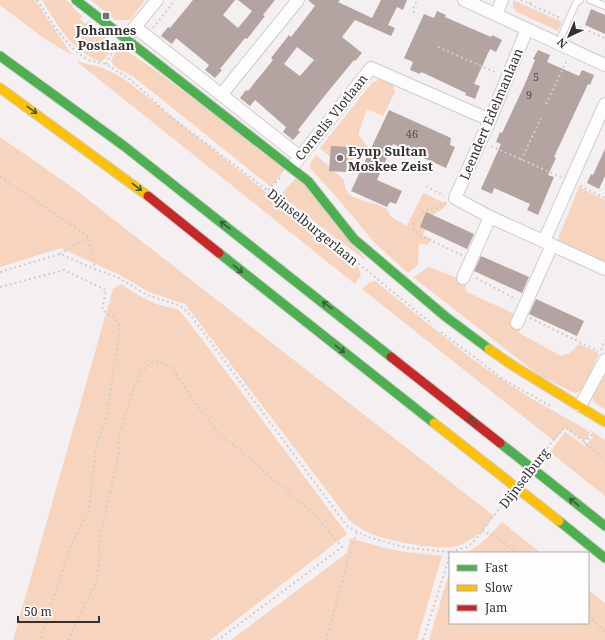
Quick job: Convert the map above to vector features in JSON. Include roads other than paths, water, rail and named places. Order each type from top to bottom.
[{"type":"main road","name":"Dijnselburgerlaan","points":[[76,0],[292,167],[308,181],[354,240],[446,317],[512,365],[605,422]]},
{"type":"main road","points":[[0,56],[124,146],[605,526]]},
{"type":"main road","points":[[0,88],[140,189],[269,293],[605,558]]},
{"type":"street","points":[[126,39],[157,0]]},
{"type":"street","points":[[221,95],[298,0]]},
{"type":"street","points":[[464,0],[605,65]]},
{"type":"street","points":[[496,15],[502,0]]},
{"type":"street","points":[[135,28],[299,156]]},
{"type":"street","name":"Leendert Edelmanlaan","points":[[490,217],[455,198],[490,120],[527,30]]},
{"type":"street","name":"Cornelis Vlotlaan","points":[[292,167],[299,156],[371,68],[490,120]]},
{"type":"street","points":[[522,314],[571,182],[605,104]]},
{"type":"street","points":[[464,275],[490,217],[605,269]]},
{"type":"street","points":[[580,406],[604,359]]},
{"type":"lane","points":[[558,44],[576,3],[580,0]]},
{"type":"lane","points":[[590,0],[605,6]]},
{"type":"place","name":"Johannes Postlaan","points":[[106,16]]},
{"type":"place","name":"Eyup Sultan Moskee Zeist","points":[[340,158]]}]
